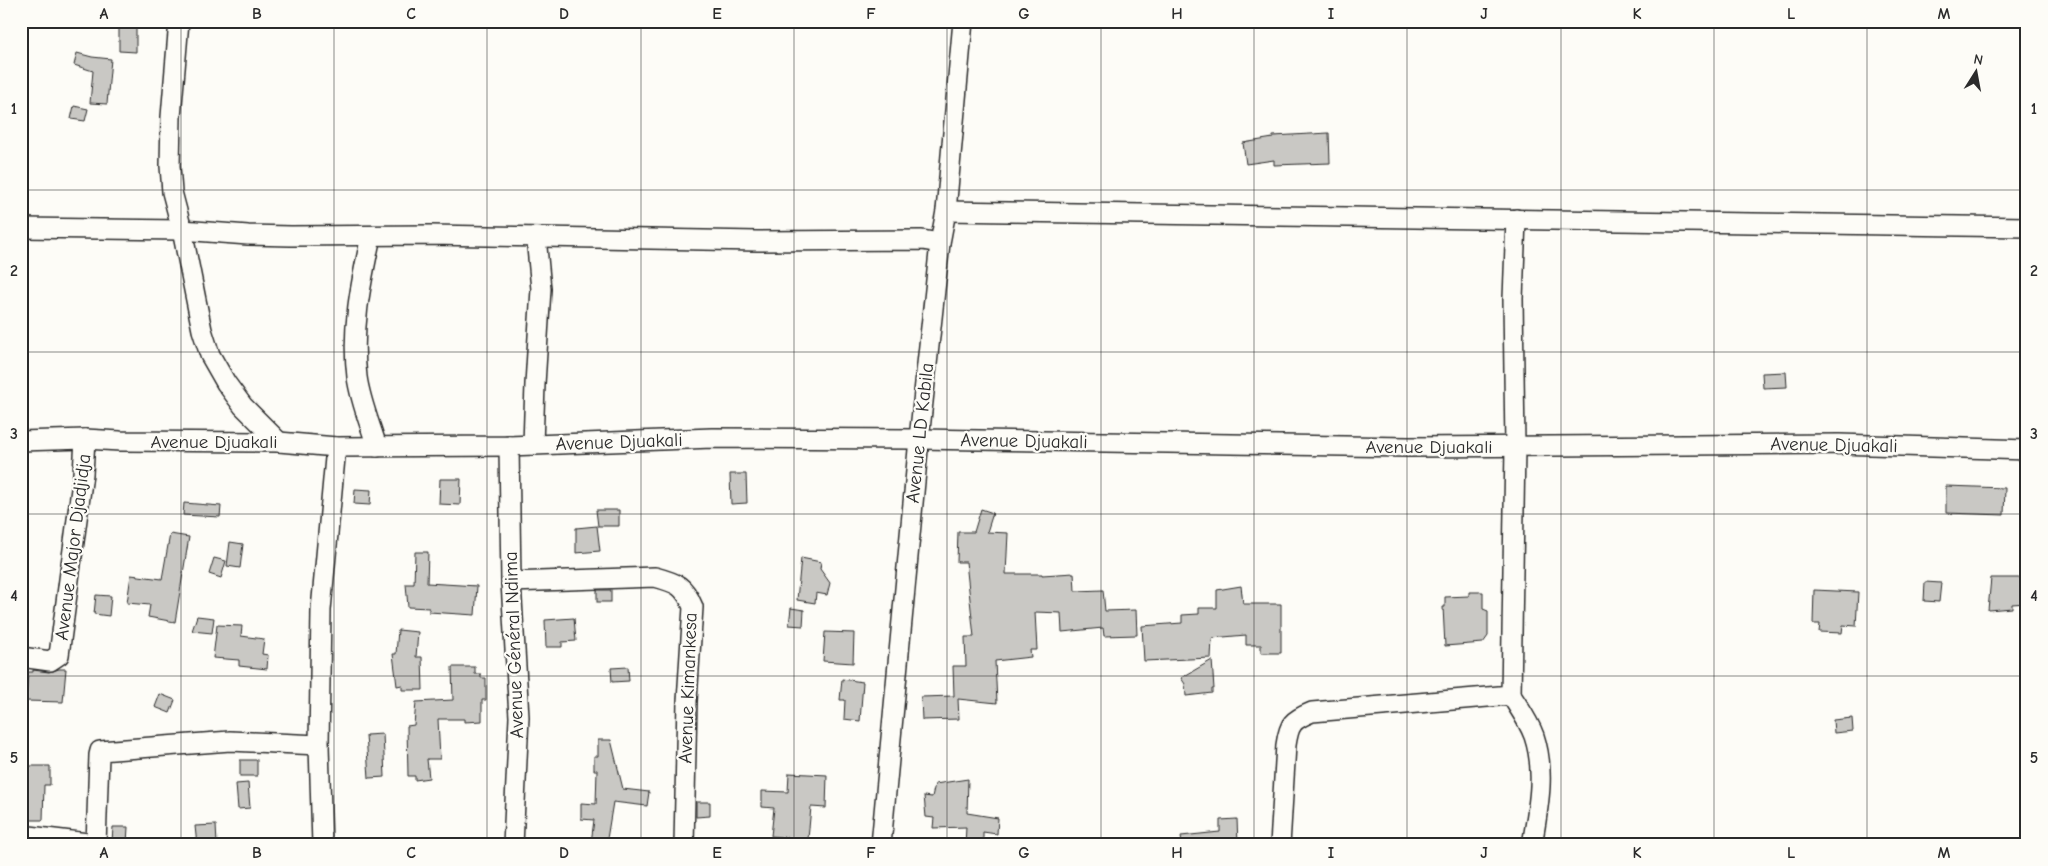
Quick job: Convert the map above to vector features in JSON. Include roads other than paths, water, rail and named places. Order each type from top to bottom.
[{"type":"street","points":[[178,21],[171,117],[170,166],[172,192],[182,230],[202,330],[210,355],[226,383],[243,406],[279,442]]},
{"type":"street","name":"Avenue LD Kabila","points":[[881,845],[919,439],[940,243],[946,211],[963,21]]},
{"type":"street","points":[[946,211],[2027,228]]},
{"type":"street","points":[[1516,219],[1513,299],[1515,447],[1511,695],[1533,734],[1539,756],[1541,793],[1532,845]]},
{"type":"street","points":[[21,228],[182,230],[248,235],[757,241],[922,240],[940,243]]},
{"type":"street","points":[[371,236],[358,298],[354,337],[357,379],[377,447]]},
{"type":"street","points":[[533,445],[541,289],[536,237]]},
{"type":"street","name":"Avenue Djuakali","points":[[21,441],[85,439],[279,442],[336,448],[508,446],[712,438],[1515,447],[1839,444],[2027,450]]},
{"type":"street","name":"Avenue Major Djadjidja","points":[[21,657],[50,660],[56,659],[59,655],[82,484],[85,439]]},
{"type":"street","name":"Avenue Général Ndima","points":[[508,446],[511,582],[519,717],[513,845]]},
{"type":"street","points":[[322,845],[319,745],[321,610],[336,448]]},
{"type":"street","name":"Avenue Kimankesa","points":[[511,582],[655,577],[677,584],[687,593],[693,606],[687,701],[684,845]]},
{"type":"street","points":[[1280,845],[1286,745],[1288,730],[1296,719],[1312,712],[1511,695]]},
{"type":"street","points":[[21,835],[96,844],[98,755],[100,751],[230,741],[319,745]]}]
